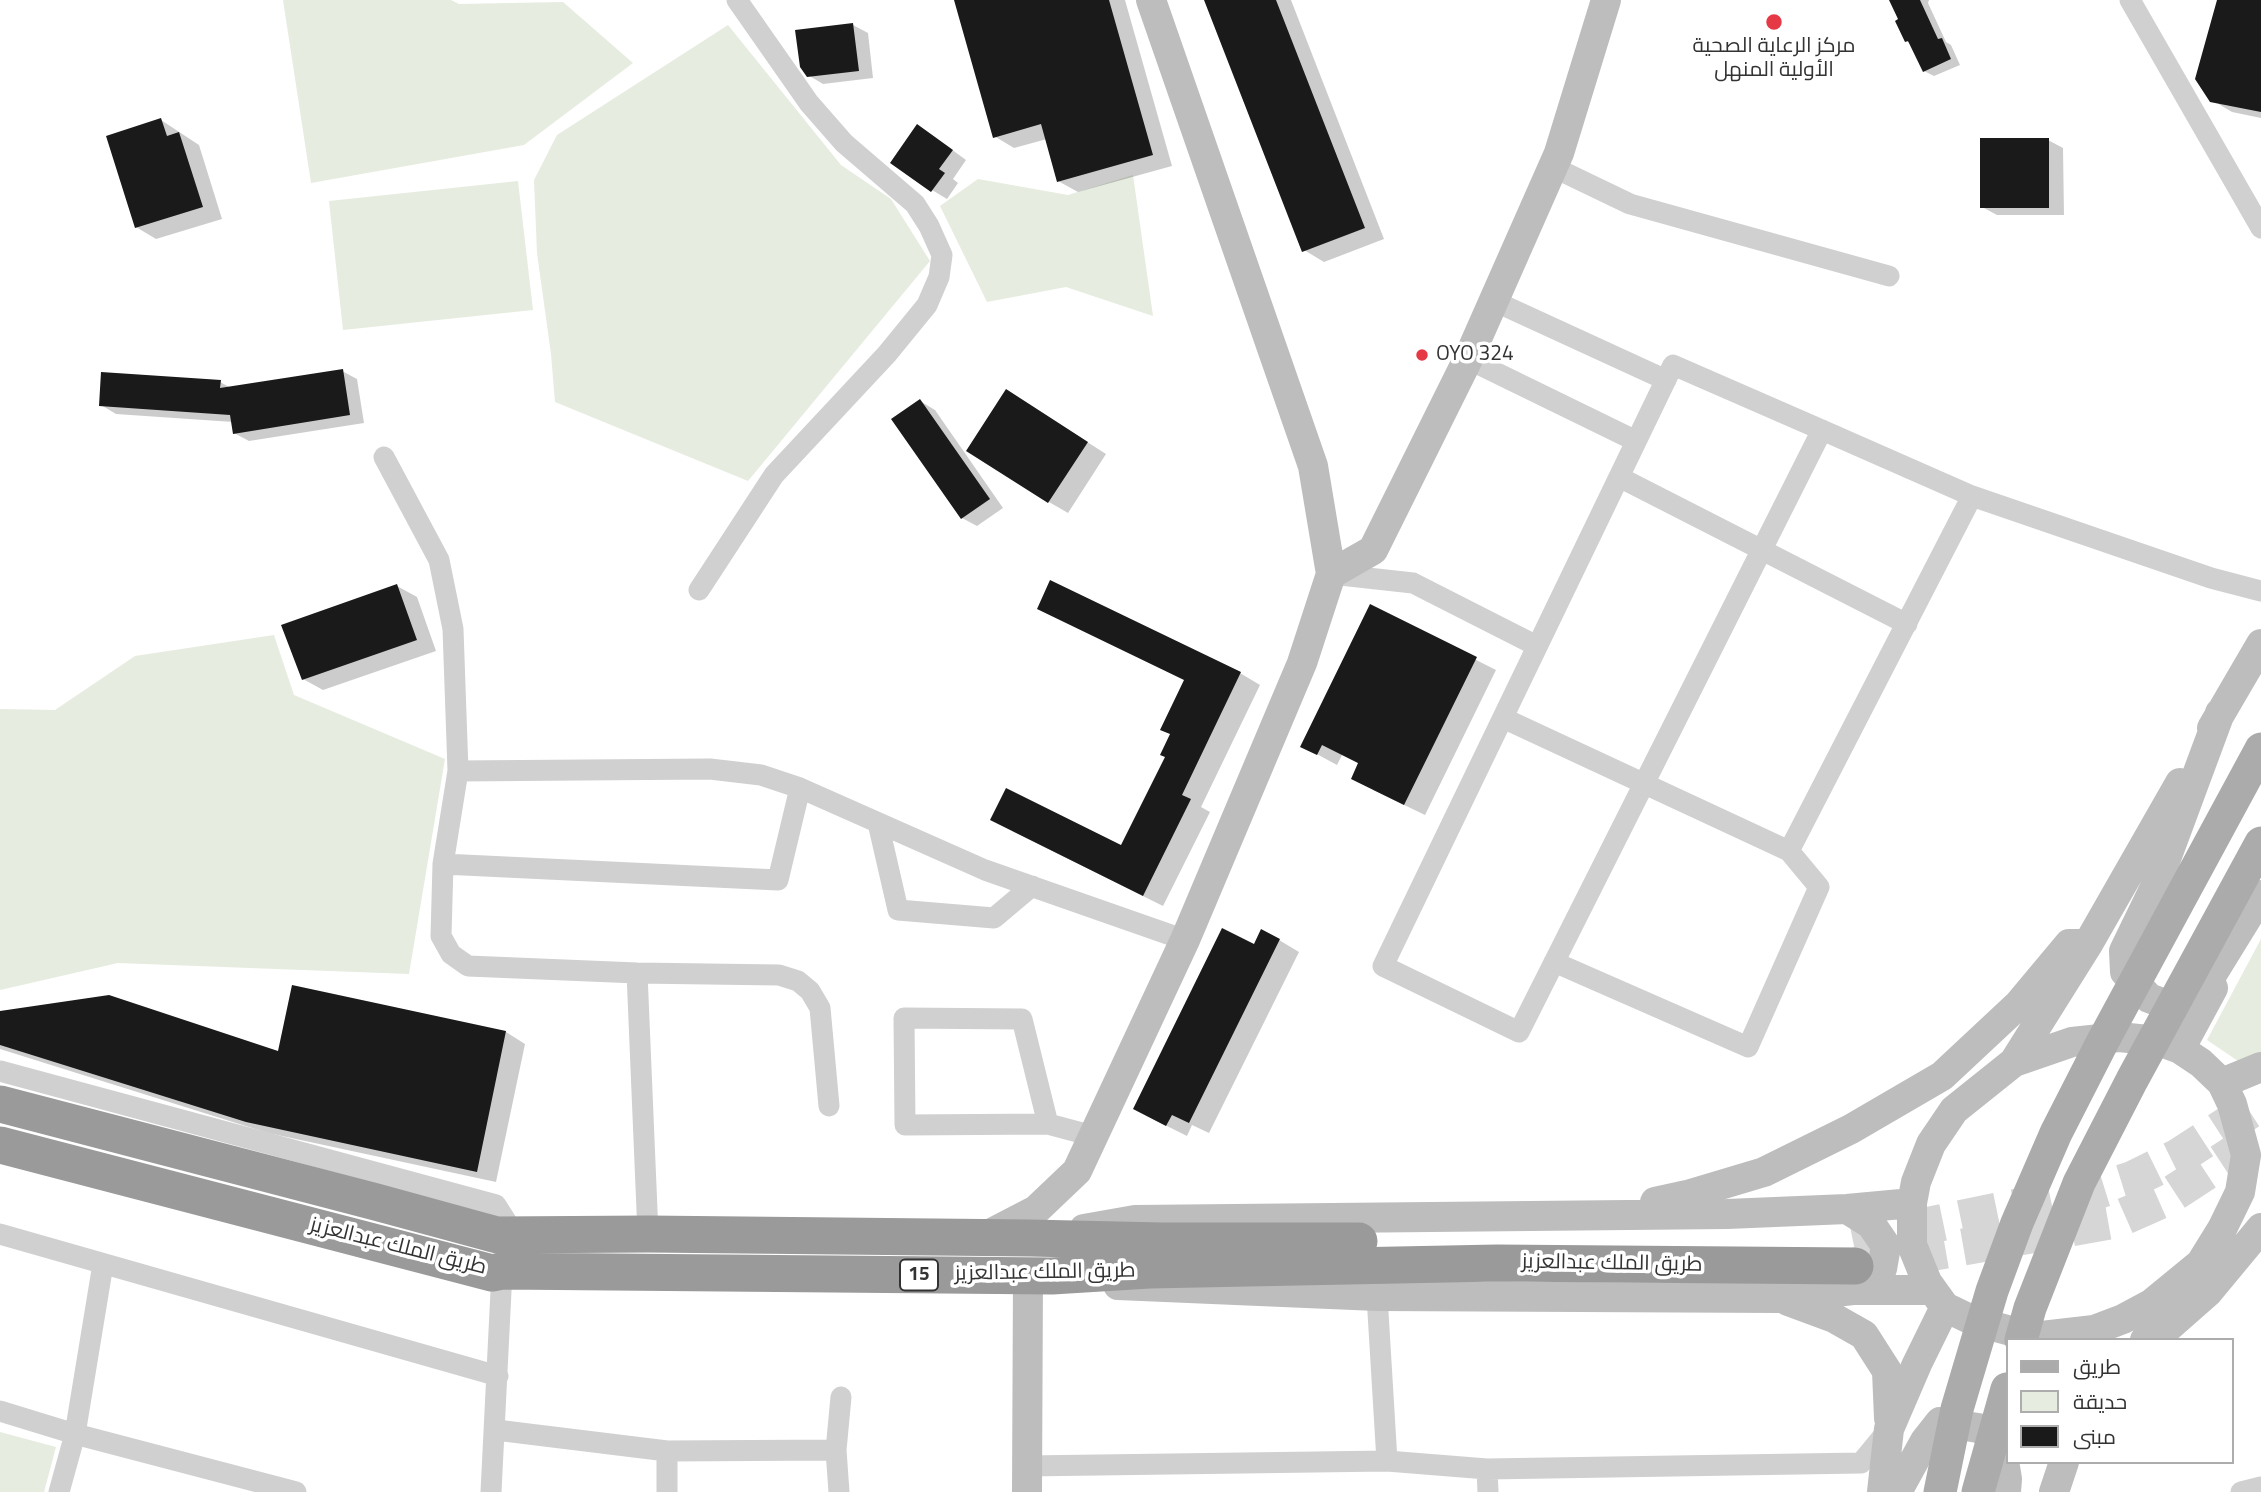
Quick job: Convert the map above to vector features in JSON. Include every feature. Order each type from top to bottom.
[{"type":"highway","points":[[0,1098],[64,1121]]},
{"type":"highway","name":"طريق الملك عبدالعزيز","points":[[0,1104],[497,1235],[984,1237],[1852,1252]]},
{"type":"highway","name":"طريق الملك عبدالعزيز","points":[[0,1145],[492,1273],[1040,1276],[1149,1270],[1852,1252]]},
{"type":"highway","points":[[0,1152],[53,1159]]},
{"type":"main road","points":[[984,1237],[1036,1210],[1077,1171],[1185,940],[1302,663],[1331,574],[1313,466],[1151,0]]},
{"type":"main road","points":[[1331,574],[1373,550],[1468,359],[1559,153],[1606,0]]},
{"type":"main road","points":[[1889,1429],[1917,1364],[1939,1298],[1912,1245],[1912,1203],[1916,1182],[1931,1144],[1954,1110],[2014,1062],[2088,944],[2261,644]]},
{"type":"main road","points":[[2220,713],[2157,883],[2124,951],[2125,972],[2149,998],[2178,1009],[2211,976],[2261,895]]},
{"type":"main road","points":[[1940,1489],[1957,1409],[1992,1291],[2017,1223],[2056,1133],[2261,749]]},
{"type":"main road","points":[[2022,1338],[2030,1308],[2079,1183],[2261,843]]},
{"type":"main road","points":[[2180,1049],[2261,901]]},
{"type":"main road","points":[[1594,1215],[1687,1195],[1764,1172],[1852,1129],[1942,1076],[2018,1005],[2069,944],[2088,944]]},
{"type":"main road","points":[[1030,1238],[1135,1220],[1727,1214],[1852,1252],[1939,1298],[1974,1321],[2033,1337],[2090,1335],[2151,1304],[2201,1263],[2222,1229],[2241,1192],[2246,1155],[2232,1104],[2222,1083],[2201,1063],[2180,1049],[2158,1041],[2119,1037],[2072,1042],[2014,1062]]},
{"type":"main road","points":[[2222,1083],[2261,1067]]},
{"type":"main road","points":[[2222,1229],[2261,1194]]},
{"type":"main road","points":[[1781,1298],[1852,1252],[1912,1203]]},
{"type":"main road","points":[[2150,1338],[2166,1329],[2208,1292],[2261,1228]]},
{"type":"main road","points":[[1027,1479],[1040,1276],[1131,1287],[1377,1296],[1781,1298],[1834,1318],[1864,1335],[1887,1371],[1889,1429],[1882,1492]]},
{"type":"main road","points":[[1978,1492],[2006,1393]]},
{"type":"main road","points":[[1897,1492],[1925,1441],[1940,1422],[1978,1427],[2000,1437],[2007,1479],[2006,1492]]},
{"type":"main road","points":[[2017,1492],[2024,1464]]},
{"type":"main road","points":[[2054,1492],[2063,1464]]},
{"type":"street","points":[[699,590],[774,475],[887,354],[927,305],[939,277],[942,255],[915,204],[835,133],[810,103],[737,0]]},
{"type":"street","points":[[2130,0],[2261,228]]},
{"type":"street","points":[[1553,167],[1630,204],[1889,276]]},
{"type":"street","points":[[1494,300],[1666,380]]},
{"type":"street","points":[[1468,359],[1636,442]]},
{"type":"street","points":[[1822,430],[1519,1032],[1383,966],[1673,365],[1822,430],[1972,496],[2211,578],[2261,591]]},
{"type":"street","points":[[384,457],[439,561],[453,629],[458,771],[443,864],[441,936],[451,954],[468,966],[637,973],[779,975],[798,981],[810,991],[820,1009],[829,1107]]},
{"type":"street","points":[[1619,477],[1907,624]]},
{"type":"street","points":[[1789,851],[1972,496]]},
{"type":"street","points":[[1331,574],[1413,583],[1537,646]]},
{"type":"street","points":[[1503,718],[1789,851],[1819,887],[1748,1047],[1554,962]]},
{"type":"street","points":[[458,771],[710,769],[761,775],[800,788],[985,870],[1185,940]]},
{"type":"street","points":[[443,864],[778,880],[800,788]]},
{"type":"street","points":[[878,823],[898,910],[993,918],[1032,886]]},
{"type":"street","points":[[637,973],[648,1234]]},
{"type":"street","points":[[1048,1124],[1022,1019],[904,1018],[905,1125],[1048,1124],[1093,1136]]},
{"type":"street","points":[[0,1071],[496,1205],[514,1235]]},
{"type":"street","points":[[0,1234],[498,1376]]},
{"type":"street","points":[[59,1492],[75,1434],[103,1264]]},
{"type":"street","points":[[491,1492],[502,1271]]},
{"type":"street","points":[[1377,1296],[1387,1461]]},
{"type":"street","points":[[839,1492],[836,1450],[841,1397]]},
{"type":"street","points":[[0,1411],[75,1434],[296,1492]]},
{"type":"street","points":[[1027,1479],[1387,1461],[1487,1469],[1861,1463],[1889,1429]]},
{"type":"street","points":[[496,1430],[667,1451],[836,1450]]},
{"type":"street","points":[[667,1451],[667,1492]]},
{"type":"street","points":[[1487,1469],[1488,1492]]},
{"type":"street","points":[[2241,1492],[2261,1487]]},
{"type":"green space","points":[[283,0],[451,0],[459,4],[563,2],[633,63],[524,145],[311,183]]},
{"type":"green space","points":[[728,25],[841,165],[891,199],[930,261],[748,481],[555,402],[537,253],[534,180],[557,135]]},
{"type":"green space","points":[[1133,175],[1153,316],[1066,287],[987,302],[940,206],[978,179],[1068,195]]},
{"type":"green space","points":[[518,181],[533,310],[343,330],[329,201]]},
{"type":"green space","points":[[274,635],[294,695],[445,759],[409,974],[118,963],[0,990],[0,709],[55,710],[135,656]]},
{"type":"green space","points":[[2261,939],[2261,1053],[2244,1065],[2207,1040]]},
{"type":"green space","points":[[0,1432],[56,1447],[44,1492],[0,1492]]},
{"type":"building","points":[[954,0],[1109,0],[1153,155],[1057,182],[1041,124],[993,138]]},
{"type":"building","points":[[1204,0],[1276,0],[1365,228],[1302,252]]},
{"type":"building","points":[[1889,0],[1920,0],[1938,39],[1942,38],[1951,59],[1923,72],[1895,21],[1898,19]]},
{"type":"building","points":[[2217,0],[2261,0],[2261,112],[2210,102],[2195,79]]},
{"type":"building","points":[[853,23],[859,71],[807,77],[800,67],[795,30]]},
{"type":"building","points":[[161,118],[167,136],[179,132],[203,207],[135,228],[106,136]]},
{"type":"building","points":[[917,124],[953,150],[939,169],[945,173],[931,192],[890,163]]},
{"type":"building","points":[[1980,138],[2049,138],[2049,208],[1980,208]]},
{"type":"building","points":[[343,369],[350,415],[233,434],[230,415],[99,406],[101,372],[221,380],[220,388]]},
{"type":"building","points":[[1006,389],[1088,442],[1048,503],[966,451]]},
{"type":"building","points":[[920,399],[990,499],[961,519],[891,419]]},
{"type":"building","points":[[1050,580],[1241,672],[1182,795],[1191,799],[1143,896],[990,820],[1006,788],[1121,845],[1165,757],[1160,755],[1170,734],[1160,730],[1184,680],[1037,609]]},
{"type":"building","points":[[397,584],[417,640],[302,680],[281,625]]},
{"type":"building","points":[[1370,604],[1477,657],[1404,805],[1351,779],[1358,763],[1322,745],[1317,755],[1300,747]]},
{"type":"building","points":[[1222,928],[1254,944],[1261,929],[1280,939],[1189,1123],[1172,1115],[1166,1126],[1133,1109]]},
{"type":"building","points":[[292,985],[506,1031],[477,1172],[246,1122],[0,1045],[0,1011],[109,995],[278,1051]]},
{"type":"tunnel","points":[[1853,1241],[2099,1190],[2131,1180],[2178,1157],[2261,1103]]},
{"type":"tunnel","points":[[1855,1266],[2116,1220],[2166,1198],[2261,1136]]},
{"type":"place","name":"مركز الرعاية الصحية الأولية المنهل","points":[[1774,22]]},
{"type":"place","name":"OYO 324","points":[[1422,355]]}]
